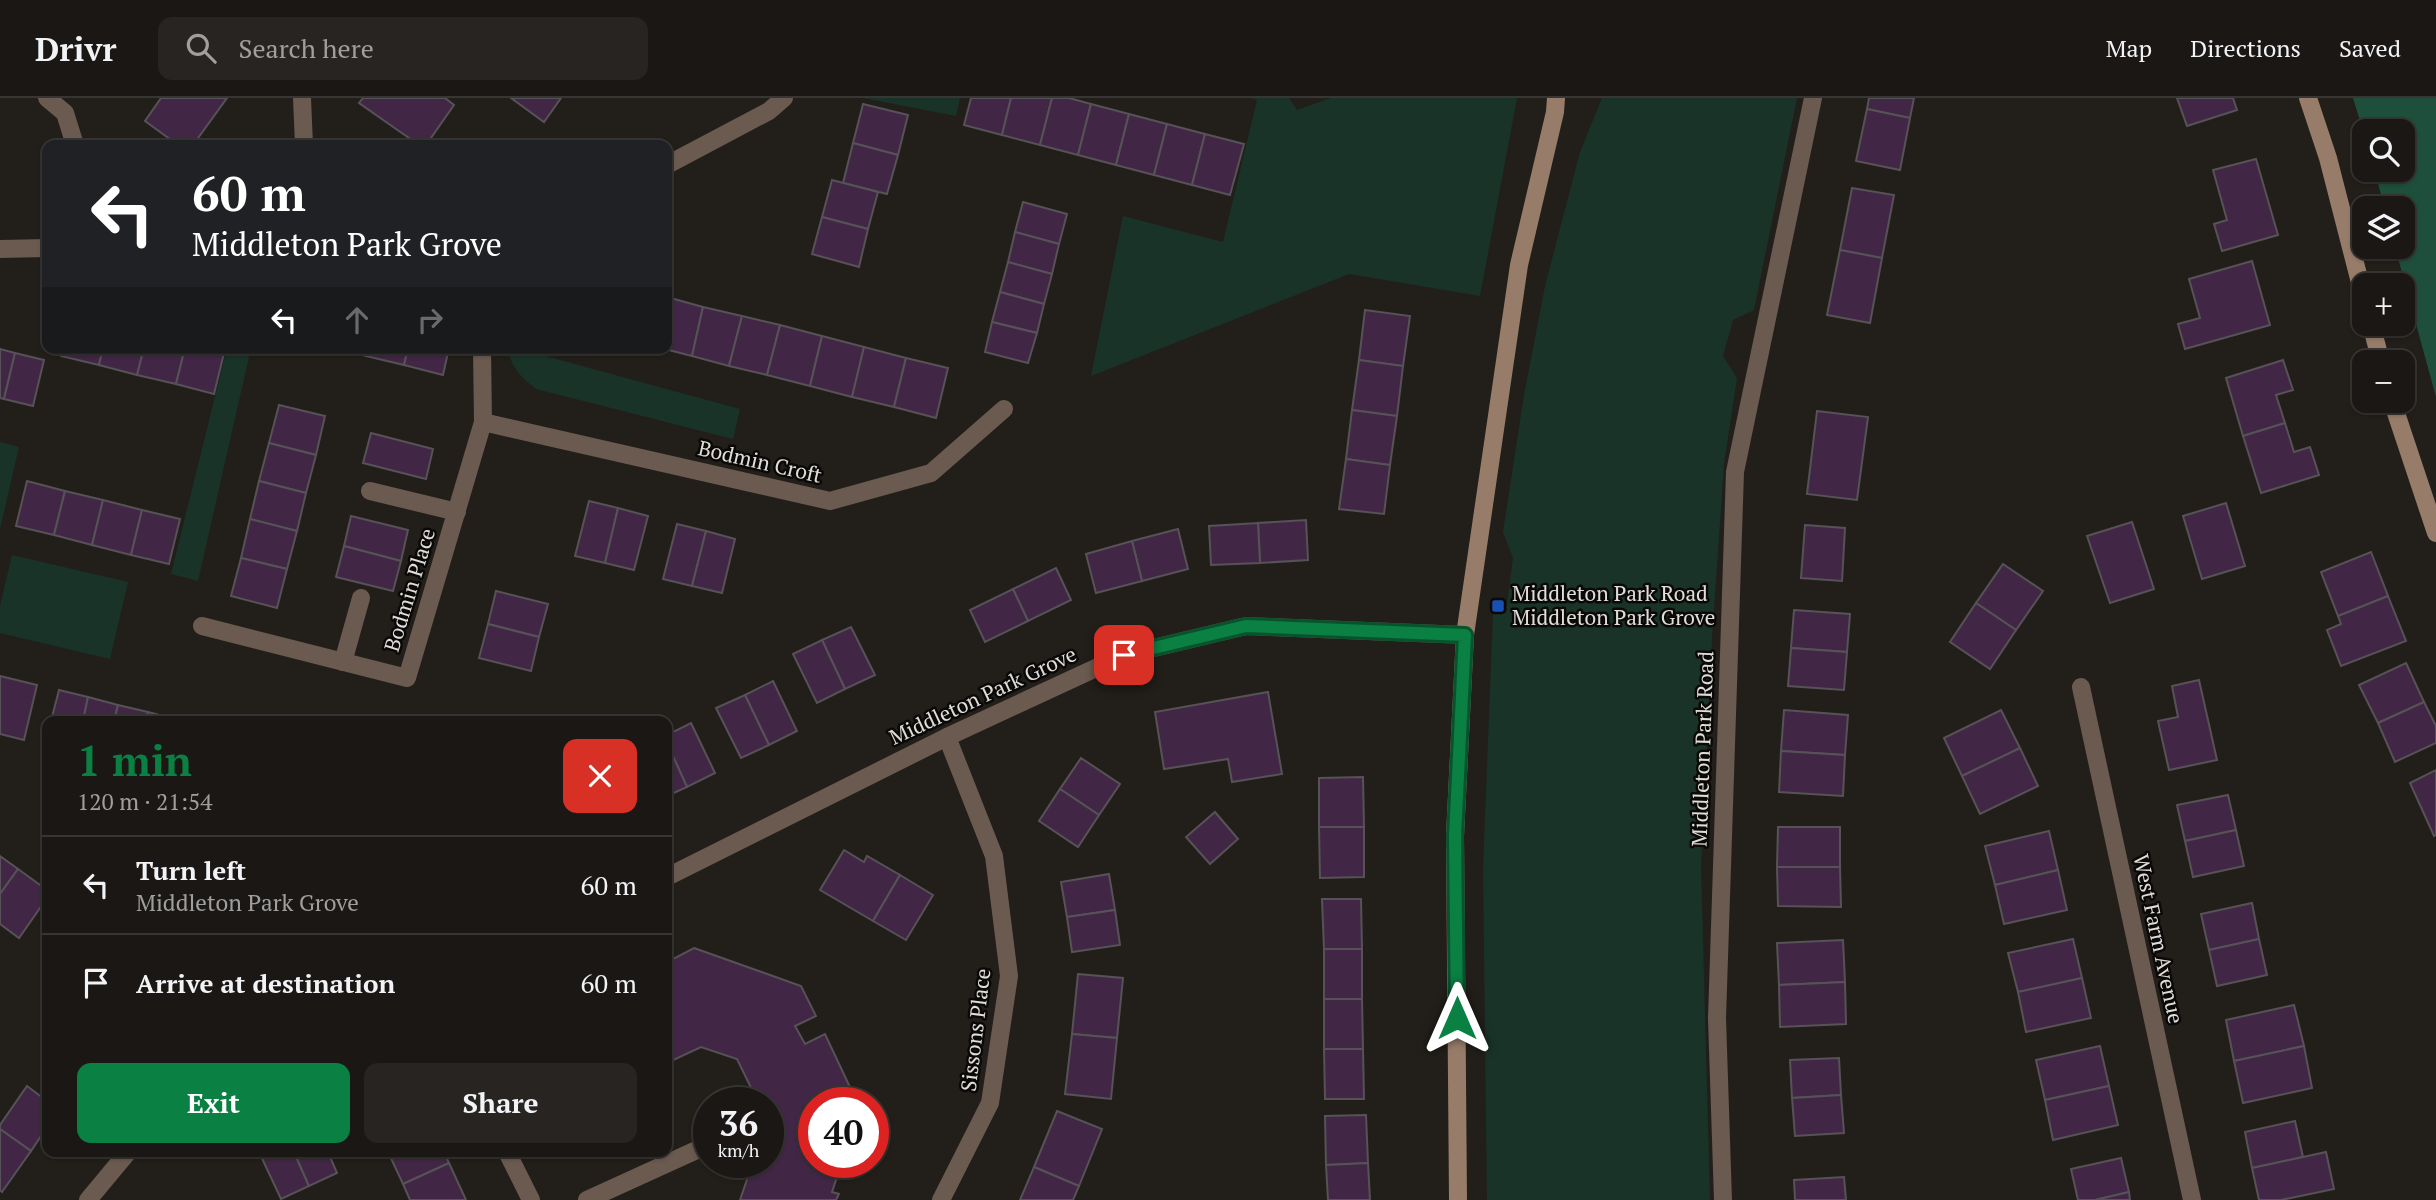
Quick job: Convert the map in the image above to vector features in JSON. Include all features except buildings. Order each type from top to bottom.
[{"type":"street","points":[[47,98],[65,113],[73,140]]},
{"type":"street","points":[[302,98],[304,140]]},
{"type":"street","points":[[672,162],[769,111],[784,98]]},
{"type":"street","name":"Middleton Park Road","points":[[1723,1200],[1717,1018],[1735,472],[1813,98]]},
{"type":"street","points":[[2308,98],[2328,158],[2358,273]]},
{"type":"street","points":[[1458,1200],[1455,836],[1465,635],[1519,265],[1558,103]]},
{"type":"street","points":[[0,249],[42,248]]},
{"type":"street","name":"Bodmin Place","points":[[202,626],[407,678],[483,422],[482,354]]},
{"type":"street","name":"Bodmin Croft","points":[[483,422],[830,501],[931,473],[1004,409]]},
{"type":"street","points":[[2396,413],[2436,533]]},
{"type":"street","points":[[370,491],[457,512]]},
{"type":"street","points":[[343,662],[361,598]]},
{"type":"street","name":"Middleton Park Grove","points":[[672,874],[947,737],[1124,655],[1246,626],[1465,635]]},
{"type":"street","name":"West Farm Avenue","points":[[2081,687],[2192,1200]]},
{"type":"street","name":"Sissons Place","points":[[941,1200],[990,1103],[1009,976],[994,856],[947,737]]},
{"type":"street","points":[[587,1200],[693,1152]]},
{"type":"street","points":[[88,1200],[124,1157]]},
{"type":"street","points":[[510,1157],[531,1200]]},
{"type":"green space","points":[[863,98],[960,98],[956,116]]},
{"type":"green space","points":[[1251,98],[1289,98],[1297,110],[1331,98],[1517,98],[1480,296],[1349,274],[1091,376],[1123,216],[1223,242],[1257,100]]},
{"type":"green space","points":[[1602,98],[1797,98],[1754,310],[1733,320],[1723,356],[1737,378],[1724,464],[1701,866],[1710,1200],[1487,1200],[1483,870],[1493,612],[1506,613],[1513,558],[1503,532],[1524,395],[1545,286],[1580,152]]},
{"type":"green space","points":[[2353,98],[2436,98],[2436,397],[2415,320],[2415,273],[2402,273],[2398,259],[2415,259],[2415,196],[2382,196],[2377,182],[2415,182],[2415,119],[2359,119]]},
{"type":"green space","points":[[226,354],[250,354],[198,581],[171,574]]},
{"type":"green space","points":[[510,354],[538,354],[740,409],[733,439],[536,389],[518,372]]},
{"type":"green space","points":[[0,442],[19,447],[0,529]]},
{"type":"green space","points":[[12,555],[128,582],[110,659],[0,633],[0,606]]},
{"type":"place","name":"Middleton Park Road Middleton Park Grove","points":[[1498,606]]},
{"type":"route","points":[[1124,655],[1246,626],[1465,635],[1455,836],[1457,1018]]}]
